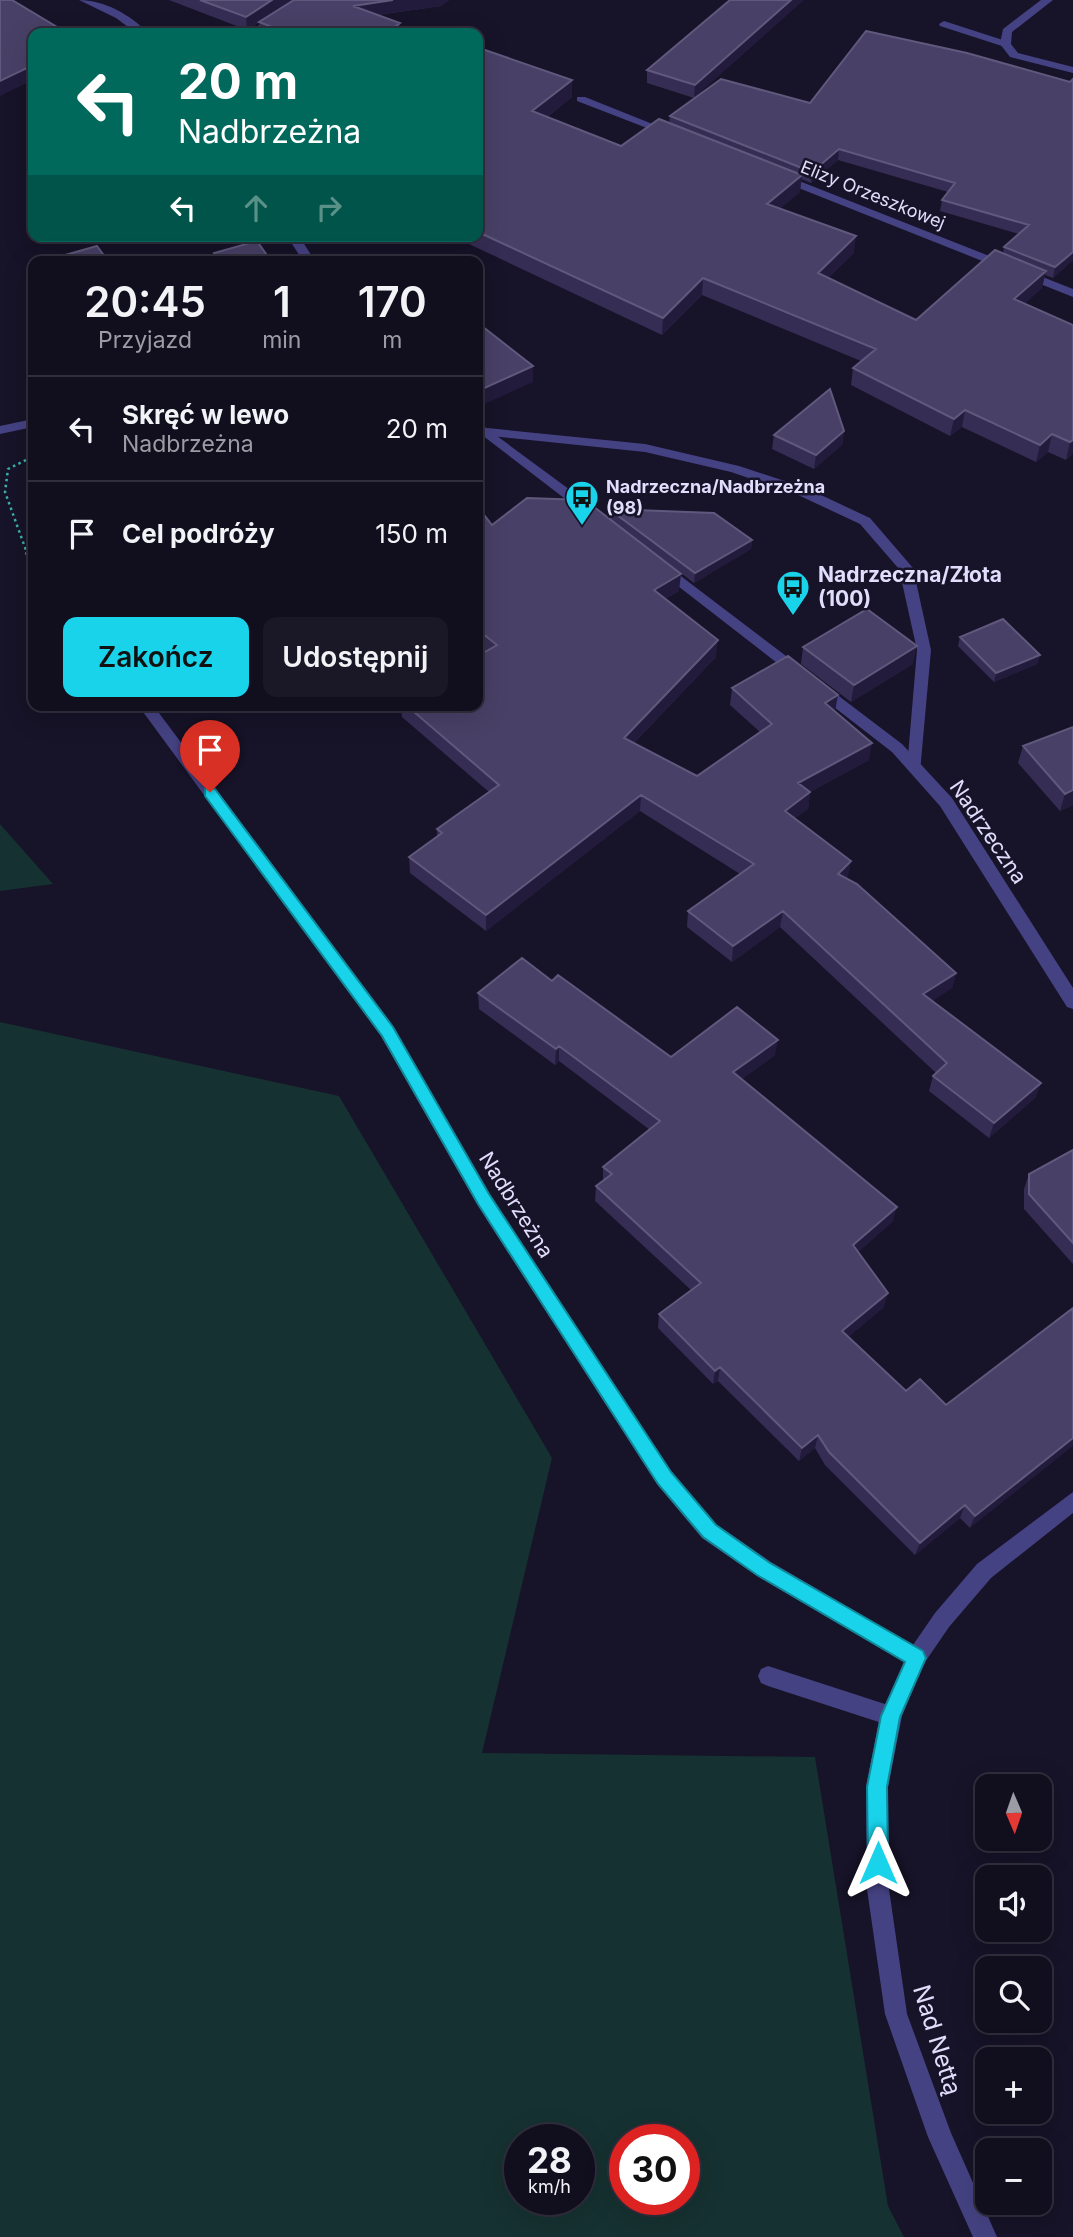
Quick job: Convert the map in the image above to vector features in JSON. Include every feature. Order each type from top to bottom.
[{"type":"street","points":[[84,0],[120,16],[136,28]]},
{"type":"street","points":[[260,28],[305,0]]},
{"type":"street","points":[[1005,44],[1007,31],[1048,0]]},
{"type":"street","points":[[944,24],[1005,44],[1014,55],[1073,70]]},
{"type":"street","points":[[581,99],[685,140]]},
{"type":"street","name":"Elizy Orzeszkowej","points":[[762,170],[1073,293]]},
{"type":"street","points":[[0,430],[28,424]]},
{"type":"street","points":[[483,429],[645,448],[734,469],[801,491],[865,521],[906,568],[924,650],[915,768]]},
{"type":"street","points":[[483,430],[606,523]]},
{"type":"street","name":"Nadrzeczna","points":[[649,556],[897,748],[946,802],[1073,1002]]},
{"type":"street","name":"Nadbrzeżna","points":[[149,711],[387,1031],[484,1199],[664,1478],[709,1531],[764,1569],[916,1658]]},
{"type":"street","name":"Nad Nettą","points":[[985,2237],[940,2137],[896,2014],[878,1889],[877,1787],[891,1716],[916,1658],[942,1620],[984,1571],[1073,1501]]},
{"type":"street","points":[[768,1676],[891,1716]]},
{"type":"path","points":[[28,459],[8,469],[5,492],[28,555]]},
{"type":"green space","points":[[0,824],[53,884],[0,891]]},
{"type":"green space","points":[[0,1022],[339,1096],[552,1458],[482,1753],[815,1757],[888,2206],[904,2237],[0,2237]]},
{"type":"building","points":[[0,0],[12,0],[59,28],[28,28],[28,67],[0,81]]},
{"type":"building","points":[[200,0],[272,0],[246,17]]},
{"type":"building","points":[[294,0],[393,0],[353,6],[400,23],[394,28],[275,28],[259,22]]},
{"type":"building","points":[[730,0],[791,0],[695,85],[647,70]]},
{"type":"building","points":[[866,31],[967,53],[1070,82],[1073,79],[1073,252],[1055,267],[1004,247],[1029,225],[942,200],[955,183],[839,149],[812,172],[670,116],[721,79],[810,103]]},
{"type":"building","points":[[483,49],[572,80],[532,111],[621,146],[659,119],[802,175],[767,204],[856,236],[818,273],[916,320],[995,250],[1046,271],[1014,299],[1073,325],[1073,440],[1070,442],[1052,434],[1040,445],[965,410],[954,419],[853,368],[876,349],[703,278],[663,318],[483,234]]},
{"type":"building","points":[[258,242],[268,256],[216,256],[214,253]]},
{"type":"building","points":[[97,246],[104,256],[62,256]]},
{"type":"building","points":[[483,327],[533,366],[483,389]]},
{"type":"building","points":[[830,389],[844,431],[816,455],[774,435]]},
{"type":"building","points":[[527,498],[585,500],[681,574],[654,590],[718,640],[624,738],[697,776],[772,724],[732,688],[788,656],[838,695],[825,703],[872,743],[798,783],[810,792],[785,811],[851,861],[838,874],[857,884],[956,973],[923,994],[1041,1083],[994,1123],[933,1076],[947,1063],[783,911],[733,946],[688,911],[754,864],[641,795],[486,915],[409,857],[442,833],[437,829],[499,785],[413,711],[483,711],[483,653],[497,645],[483,634],[483,513],[492,525]]},
{"type":"building","points":[[609,509],[714,513],[752,540],[695,573]]},
{"type":"building","points":[[867,609],[917,646],[854,685],[803,647]]},
{"type":"building","points":[[1003,619],[1040,655],[996,673],[960,637]]},
{"type":"building","points":[[1073,727],[1073,790],[1065,794],[1023,746]]},
{"type":"building","points":[[522,958],[552,981],[558,975],[671,1057],[737,1007],[778,1040],[733,1072],[897,1207],[853,1245],[888,1293],[842,1331],[906,1391],[920,1379],[946,1405],[1073,1308],[1073,1438],[975,1516],[965,1505],[920,1543],[829,1452],[818,1435],[802,1448],[720,1367],[715,1371],[659,1314],[701,1283],[596,1186],[612,1174],[603,1167],[660,1121],[559,1046],[556,1049],[478,993]]},
{"type":"building","points":[[1073,1150],[1073,1243],[1029,1194],[1029,1174]]},
{"type":"place","name":"Nadrzeczna/Nadbrzeżna (98)","points":[[582,527]]},
{"type":"place","name":"Nadrzeczna/Złota (100)","points":[[793,617]]},
{"type":"route","points":[[210,792],[387,1031],[484,1199],[664,1478],[709,1531],[764,1569],[916,1658],[891,1716],[877,1787],[878,1863]]}]
